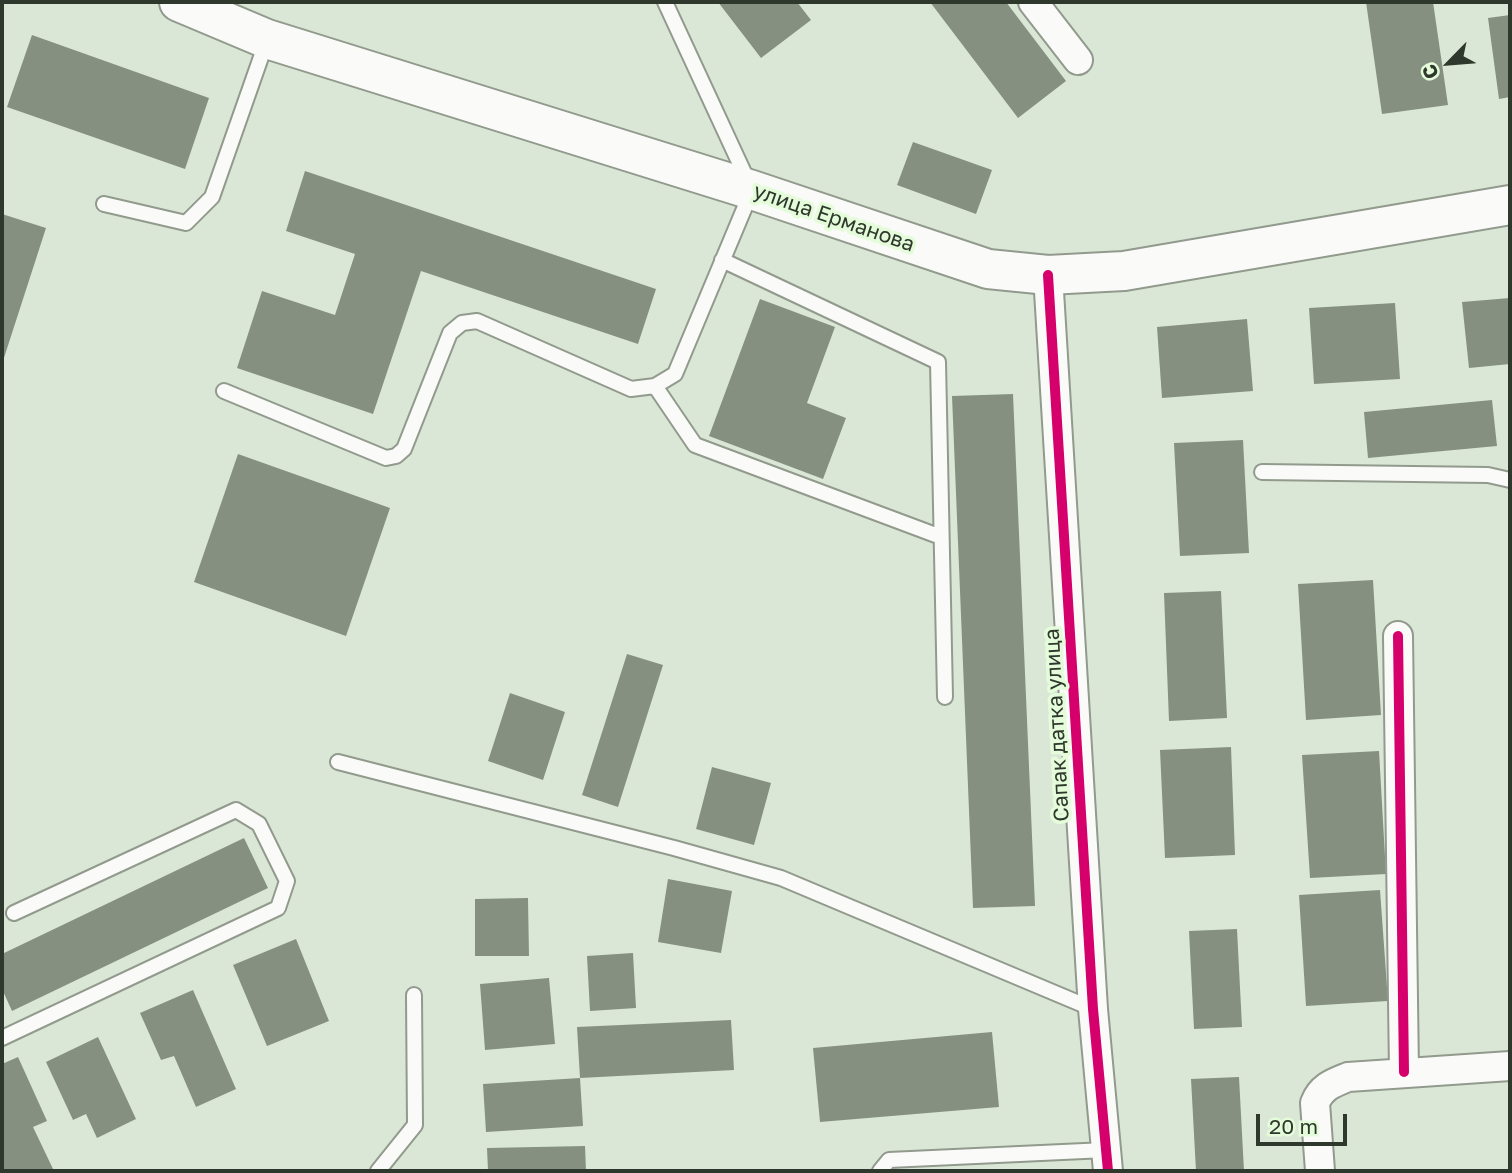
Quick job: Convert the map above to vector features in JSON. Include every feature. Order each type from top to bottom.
[{"type":"main road","name":"улица Ерманова","points":[[179,2],[267,39],[752,190],[988,269],[1048,275],[1124,271],[1510,205]]},
{"type":"street","points":[[1033,2],[1078,60]]},
{"type":"street","name":"Сапак датка улица","points":[[1048,275],[1093,1009],[1107,1161]]},
{"type":"street","points":[[1398,636],[1404,1072]]},
{"type":"street","points":[[1320,1171],[1315,1103],[1318,1094],[1328,1084],[1348,1077],[1510,1066]]},
{"type":"lane","points":[[224,391],[386,458],[396,456],[404,449],[450,333],[462,323],[477,321],[631,389],[655,386],[675,374],[752,190],[665,2]]},
{"type":"lane","points":[[104,204],[186,223],[212,197],[267,39]]},
{"type":"lane","points":[[723,260],[938,362],[945,697]]},
{"type":"lane","points":[[655,386],[695,445],[941,537]]},
{"type":"lane","points":[[1262,472],[1488,475],[1510,480]]},
{"type":"lane","points":[[338,762],[781,878],[1093,1009]]},
{"type":"lane","points":[[2,1038],[278,908],[287,881],[259,824],[236,810],[14,913]]},
{"type":"lane","points":[[377,1171],[415,1125],[414,995]]},
{"type":"lane","points":[[880,1171],[888,1160],[1107,1161]]},
{"type":"building","points":[[718,2],[797,2],[811,20],[761,58]]},
{"type":"building","points":[[930,2],[1006,2],[1066,81],[1018,118]]},
{"type":"building","points":[[1366,2],[1433,2],[1448,105],[1382,114]]},
{"type":"building","points":[[1510,15],[1510,97],[1499,99],[1488,18]]},
{"type":"building","points":[[32,35],[209,98],[185,169],[7,107]]},
{"type":"building","points":[[913,142],[992,170],[976,214],[897,185]]},
{"type":"building","points":[[305,171],[656,289],[638,344],[421,271],[373,414],[237,368],[262,291],[335,315],[355,254],[286,231]]},
{"type":"building","points":[[2,214],[46,228],[2,364]]},
{"type":"building","points":[[1510,298],[1510,364],[1469,368],[1462,302]]},
{"type":"building","points":[[760,299],[835,327],[807,403],[846,418],[823,479],[709,436]]},
{"type":"building","points":[[1395,303],[1400,379],[1314,384],[1309,308]]},
{"type":"building","points":[[1247,319],[1253,391],[1162,398],[1157,327]]},
{"type":"building","points":[[1013,394],[1035,906],[973,908],[952,396]]},
{"type":"building","points":[[1492,400],[1497,446],[1368,458],[1364,412]]},
{"type":"building","points":[[1243,440],[1249,553],[1180,556],[1174,443]]},
{"type":"building","points":[[238,454],[390,508],[346,636],[194,582]]},
{"type":"building","points":[[1373,580],[1381,715],[1306,720],[1298,584]]},
{"type":"building","points":[[1221,591],[1227,718],[1169,721],[1164,593]]},
{"type":"building","points":[[627,654],[663,665],[618,807],[582,795]]},
{"type":"building","points":[[510,693],[565,712],[543,780],[488,761]]},
{"type":"building","points":[[1231,747],[1235,855],[1165,858],[1160,750]]},
{"type":"building","points":[[1379,751],[1386,874],[1310,878],[1302,755]]},
{"type":"building","points":[[712,767],[771,783],[754,845],[696,829]]},
{"type":"building","points":[[244,838],[268,888],[12,1011],[2,989],[2,954]]},
{"type":"building","points":[[668,879],[732,891],[721,953],[658,942]]},
{"type":"building","points":[[1380,890],[1388,1001],[1306,1006],[1299,895]]},
{"type":"building","points":[[528,898],[529,956],[475,956],[475,899]]},
{"type":"building","points":[[1237,929],[1242,1027],[1194,1029],[1189,931]]},
{"type":"building","points":[[296,939],[329,1021],[267,1046],[233,965]]},
{"type":"building","points":[[633,953],[636,1008],[590,1011],[587,956]]},
{"type":"building","points":[[549,978],[555,1044],[485,1050],[480,984]]},
{"type":"building","points":[[193,990],[236,1089],[196,1107],[174,1056],[161,1060],[140,1013]]},
{"type":"building","points":[[731,1020],[734,1070],[580,1078],[577,1027]]},
{"type":"building","points":[[992,1032],[999,1107],[820,1122],[813,1048]]},
{"type":"building","points":[[98,1037],[136,1119],[97,1138],[86,1114],[73,1120],[46,1062]]},
{"type":"building","points":[[18,1057],[47,1121],[33,1127],[54,1171],[2,1171],[2,1064]]},
{"type":"building","points":[[1239,1077],[1244,1171],[1196,1171],[1191,1079]]},
{"type":"building","points":[[580,1078],[583,1126],[486,1132],[483,1084]]},
{"type":"building","points":[[585,1146],[586,1171],[488,1171],[487,1148]]},
{"type":"cycle path","points":[[1048,275],[1093,1009],[1108,1171]]},
{"type":"cycle path","points":[[1398,636],[1404,1072]]}]
